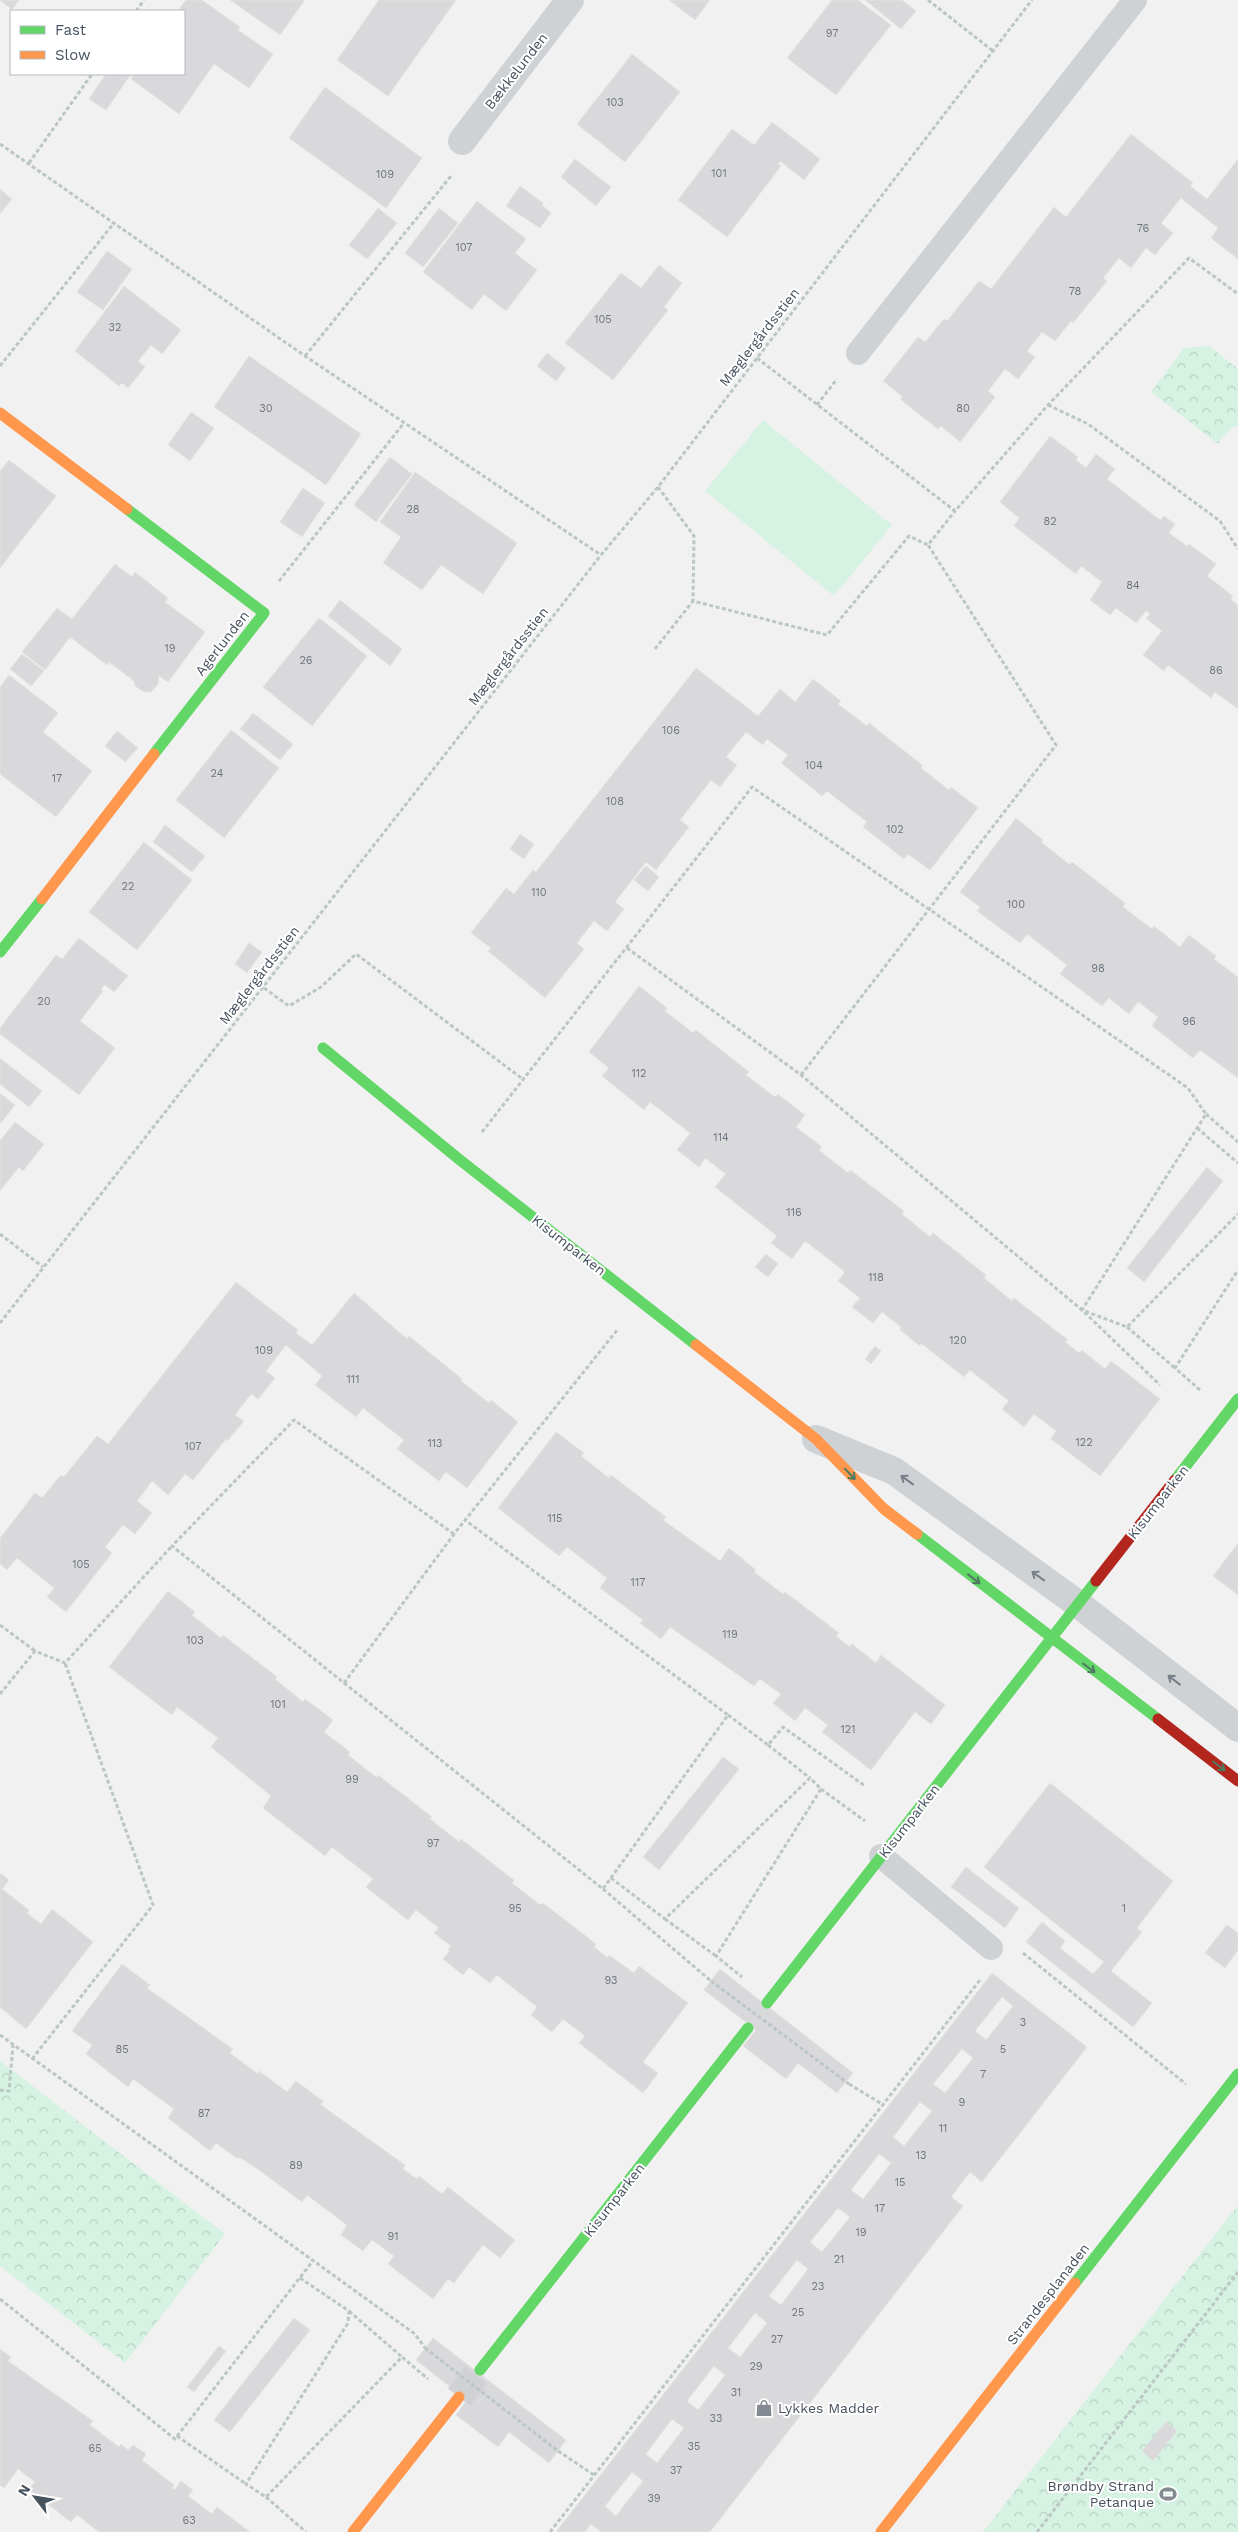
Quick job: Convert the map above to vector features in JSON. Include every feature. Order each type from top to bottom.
[{"type":"street","name":"Bækkelunden","points":[[462,141],[570,0]]},
{"type":"street","name":"Agerlunden","points":[[0,413],[264,613],[0,952]]},
{"type":"street","name":"Kisumparken","points":[[323,1048],[460,1160],[816,1439],[884,1509],[1238,1781]]},
{"type":"street","name":"Kisumparken","points":[[769,2001],[1238,1399]]},
{"type":"street","name":"Kisumparken","points":[[816,1439],[894,1471],[1078,1604],[1238,1728]]},
{"type":"street","name":"Kisumparken","points":[[480,2370],[748,2028]]},
{"type":"street","name":"Strandesplanaden","points":[[881,2532],[1238,2074]]},
{"type":"street","points":[[352,2532],[457,2400]]},
{"type":"lane","points":[[858,353],[1135,0]]},
{"type":"lane","points":[[881,1856],[991,1948]]},
{"type":"path","points":[[928,0],[993,50]]},
{"type":"path","name":"Mæglergårdsstien","points":[[0,1323],[601,555],[658,488],[1032,0]]},
{"type":"path","points":[[29,163],[91,75]]},
{"type":"path","points":[[306,356],[456,170],[462,141]]},
{"type":"path","points":[[0,144],[306,356],[601,555]]},
{"type":"path","points":[[0,366],[114,223]]},
{"type":"path","points":[[928,545],[955,510],[1048,405],[1189,258],[1238,294]]},
{"type":"path","points":[[757,358],[955,510]]},
{"type":"path","points":[[1048,405],[1088,424],[1220,521],[1238,549]]},
{"type":"path","points":[[258,608],[404,423]]},
{"type":"path","points":[[656,649],[693,601],[694,536],[658,488]]},
{"type":"path","points":[[693,601],[827,635],[909,536],[928,545],[1056,745],[930,910],[800,1074]]},
{"type":"path","points":[[460,1160],[752,787],[1188,1088],[1206,1114],[1238,1142]]},
{"type":"path","points":[[627,948],[800,1074],[1082,1310],[1160,1385]]},
{"type":"path","points":[[264,988],[289,1006],[321,987],[356,954],[524,1080]]},
{"type":"path","points":[[1082,1310],[1206,1114]]},
{"type":"path","points":[[1197,1128],[1238,1163]]},
{"type":"path","points":[[1126,1327],[1238,1214]]},
{"type":"path","points":[[0,1234],[43,1267]]},
{"type":"path","points":[[1174,1368],[1238,1270]]},
{"type":"path","points":[[344,1683],[454,1534],[641,1302]]},
{"type":"path","points":[[1082,1310],[1126,1327],[1227,1413]]},
{"type":"path","points":[[64,1663],[172,1546],[294,1420],[454,1534]]},
{"type":"path","points":[[465,1520],[768,1745],[846,1808]]},
{"type":"path","points":[[172,1546],[603,1890],[711,1981],[849,2084],[882,2104]]},
{"type":"path","points":[[0,1625],[35,1651],[64,1663],[153,1905],[32,2059]]},
{"type":"path","points":[[0,1694],[35,1651]]},
{"type":"path","points":[[603,1890],[728,1715]]},
{"type":"path","points":[[768,1745],[783,1727],[865,1786]]},
{"type":"path","points":[[665,1919],[810,1778]]},
{"type":"path","points":[[716,1956],[821,1788]]},
{"type":"path","points":[[610,1878],[716,1956],[769,2001]]},
{"type":"path","points":[[1017,1948],[1213,2106]]},
{"type":"path","points":[[550,2532],[986,1973]]},
{"type":"path","points":[[0,2036],[312,2262],[415,2334],[426,2348],[558,2451],[594,2475]]},
{"type":"path","points":[[0,2090],[9,2091],[13,2045]]},
{"type":"path","points":[[0,2299],[175,2439],[312,2262]]},
{"type":"path","points":[[1037,2532],[1238,2272]]},
{"type":"path","points":[[300,2278],[349,2311],[402,2357],[457,2400]]},
{"type":"path","points":[[246,2484],[348,2323],[349,2311]]},
{"type":"path","points":[[266,2497],[402,2357]]},
{"type":"path","points":[[178,2436],[266,2497],[306,2532]]},
{"type":"green space","points":[[1209,346],[1238,369],[1238,426],[1232,427],[1218,444],[1151,392],[1184,348]]},
{"type":"green space","points":[[763,420],[892,525],[834,596],[705,491]]},
{"type":"green space","points":[[0,2061],[225,2234],[125,2363],[0,2266]]},
{"type":"green space","points":[[1238,2205],[1238,2532],[983,2532]]},
{"type":"building","points":[[0,0],[19,0],[12,10]]},
{"type":"building","points":[[186,0],[202,0],[240,27],[238,30],[273,54],[249,88],[214,64],[179,114],[131,79],[133,75],[185,75],[185,10],[179,10]]},
{"type":"building","points":[[230,0],[303,0],[304,1],[280,35]]},
{"type":"building","points":[[379,0],[456,0],[388,96],[337,60]]},
{"type":"building","points":[[669,0],[710,0],[695,20]]},
{"type":"building","points":[[832,0],[858,0],[891,25],[836,95],[787,58]]},
{"type":"building","points":[[865,0],[902,0],[916,11],[901,29]]},
{"type":"building","points":[[632,54],[680,92],[625,162],[577,124]]},
{"type":"building","points":[[105,75],[130,75],[106,110],[89,99]]},
{"type":"building","points":[[325,87],[422,158],[386,208],[289,138]]},
{"type":"building","points":[[772,122],[820,159],[804,180],[780,161],[778,164],[781,166],[727,237],[678,200],[732,129],[754,145]]},
{"type":"building","points":[[1131,134],[1193,183],[1190,186],[1207,199],[1238,159],[1238,259],[1211,238],[1218,228],[1181,198],[1161,223],[1173,233],[1155,255],[1146,248],[1131,268],[1119,258],[1103,278],[1107,281],[1073,323],[1071,321],[1055,341],[1042,332],[1027,351],[1035,357],[1018,379],[1005,369],[988,391],[995,397],[960,442],[941,426],[938,429],[900,399],[903,397],[883,381],[918,337],[925,342],[944,319],[947,321],[979,281],[991,289],[1054,207],[1066,217]]},
{"type":"building","points":[[575,159],[611,187],[596,206],[561,177]]},
{"type":"building","points":[[520,186],[543,203],[542,205],[551,213],[540,228],[506,206]]},
{"type":"building","points":[[0,189],[12,199],[0,214]]},
{"type":"building","points":[[477,201],[526,239],[515,253],[537,270],[506,311],[484,294],[472,310],[423,272]]},
{"type":"building","points":[[378,208],[397,223],[367,259],[349,245]]},
{"type":"building","points":[[439,208],[458,223],[423,267],[405,253]]},
{"type":"building","points":[[107,251],[132,269],[103,310],[77,292]]},
{"type":"building","points":[[659,265],[682,283],[664,307],[668,310],[613,380],[565,343],[621,273],[641,288]]},
{"type":"building","points":[[124,286],[181,330],[162,354],[151,345],[138,361],[145,367],[128,388],[122,383],[119,386],[75,351]]},
{"type":"building","points":[[547,353],[566,368],[556,381],[537,366]]},
{"type":"building","points":[[249,356],[361,434],[326,485],[214,407]]},
{"type":"building","points":[[191,412],[214,428],[190,461],[168,445]]},
{"type":"building","points":[[1050,436],[1078,457],[1076,460],[1086,468],[1096,454],[1115,469],[1107,479],[1160,520],[1164,516],[1175,524],[1169,533],[1187,546],[1189,544],[1216,564],[1207,576],[1233,596],[1231,599],[1238,605],[1238,709],[1215,692],[1211,698],[1168,665],[1164,671],[1143,655],[1162,631],[1146,618],[1150,614],[1146,611],[1136,623],[1116,608],[1110,615],[1090,600],[1102,582],[1081,566],[1076,574],[1014,526],[1019,518],[1000,502]]},
{"type":"building","points":[[390,457],[412,474],[376,522],[354,505]]},
{"type":"building","points":[[9,460],[56,496],[0,568],[0,471]]},
{"type":"building","points":[[415,472],[517,543],[483,594],[441,565],[422,590],[383,563],[401,537],[380,522]]},
{"type":"building","points":[[303,488],[325,503],[302,537],[280,522]]},
{"type":"building","points":[[115,564],[132,577],[135,572],[168,598],[165,602],[205,632],[168,682],[159,676],[158,684],[151,692],[144,692],[135,686],[134,681],[109,662],[107,665],[70,637],[45,670],[22,652],[57,608],[72,619]]},
{"type":"building","points":[[340,600],[402,649],[390,666],[328,616]]},
{"type":"building","points":[[319,618],[367,656],[312,726],[263,687]]},
{"type":"building","points":[[22,654],[44,671],[31,686],[10,669]]},
{"type":"building","points":[[696,668],[758,716],[780,689],[795,702],[813,679],[841,701],[838,704],[867,726],[869,723],[922,765],[921,768],[949,790],[951,787],[978,808],[930,870],[908,854],[904,859],[863,827],[867,822],[827,791],[822,796],[781,763],[788,755],[767,739],[763,745],[746,732],[726,757],[737,765],[720,787],[711,780],[680,820],[689,827],[656,870],[646,862],[615,902],[624,909],[607,931],[594,921],[577,943],[584,949],[545,998],[488,951],[491,948],[471,933],[506,888],[514,894],[533,870],[536,872]]},
{"type":"building","points":[[9,675],[58,713],[43,732],[92,771],[56,817],[0,774],[0,687]]},
{"type":"building","points":[[253,713],[293,744],[280,760],[240,729]]},
{"type":"building","points":[[231,730],[279,768],[224,838],[176,800]]},
{"type":"building","points":[[117,731],[138,748],[125,762],[105,746]]},
{"type":"building","points":[[1016,818],[1043,840],[1041,842],[1070,865],[1072,862],[1125,903],[1123,907],[1152,929],[1154,926],[1180,947],[1189,935],[1216,956],[1214,959],[1238,977],[1238,1078],[1200,1050],[1193,1058],[1152,1026],[1158,1017],[1138,1002],[1129,1014],[1109,998],[1102,1006],[1060,974],[1067,965],[1027,934],[1020,943],[977,911],[980,907],[960,892]]},
{"type":"building","points":[[165,825],[205,856],[192,872],[153,842]]},
{"type":"building","points":[[520,834],[534,844],[524,859],[510,849]]},
{"type":"building","points":[[144,842],[192,880],[137,950],[89,912]]},
{"type":"building","points":[[646,866],[659,877],[648,891],[634,880]]},
{"type":"building","points":[[79,938],[128,976],[114,992],[105,985],[101,989],[103,991],[80,1021],[115,1048],[79,1095],[0,1034],[0,1028],[56,955],[62,959]]},
{"type":"building","points":[[249,943],[262,952],[247,973],[235,964]]},
{"type":"building","points":[[639,986],[667,1008],[665,1011],[693,1033],[696,1030],[749,1072],[746,1075],[775,1097],[778,1094],[805,1115],[796,1127],[822,1147],[819,1150],[848,1173],[850,1170],[904,1211],[902,1214],[930,1237],[933,1233],[986,1275],[984,1278],[1012,1301],[1014,1298],[1068,1340],[1065,1342],[1079,1353],[1082,1350],[1105,1369],[1111,1361],[1160,1399],[1100,1476],[1051,1439],[1056,1431],[1034,1414],[1024,1427],[1002,1409],[1009,1401],[970,1370],[964,1377],[921,1343],[920,1346],[882,1312],[873,1323],[852,1307],[860,1298],[838,1281],[845,1272],[805,1241],[792,1259],[771,1243],[777,1236],[715,1187],[726,1174],[705,1158],[699,1167],[677,1150],[690,1133],[650,1102],[644,1110],[602,1076],[609,1068],[589,1052]]},
{"type":"building","points":[[0,1058],[42,1091],[29,1107],[0,1084]]},
{"type":"building","points":[[0,1093],[15,1105],[0,1124]]},
{"type":"building","points":[[15,1122],[44,1144],[23,1171],[19,1167],[0,1191],[0,1141]]},
{"type":"building","points":[[1207,1167],[1223,1181],[1144,1282],[1127,1268]]},
{"type":"building","points":[[766,1254],[778,1264],[768,1277],[755,1267]]},
{"type":"building","points":[[236,1282],[298,1330],[296,1333],[312,1345],[354,1293],[407,1339],[409,1336],[462,1379],[461,1381],[489,1403],[491,1400],[518,1422],[467,1488],[446,1472],[439,1481],[397,1449],[404,1440],[363,1408],[356,1417],[315,1385],[322,1376],[286,1345],[266,1371],[275,1378],[258,1399],[251,1394],[235,1415],[244,1421],[228,1440],[226,1439],[193,1480],[185,1474],[168,1495],[152,1481],[137,1501],[152,1513],[135,1534],[123,1525],[105,1547],[112,1553],[66,1612],[47,1597],[54,1588],[17,1558],[7,1570],[0,1564],[0,1538],[35,1493],[42,1498],[61,1475],[64,1477],[97,1436],[108,1444]]},
{"type":"building","points":[[875,1346],[881,1351],[871,1364],[865,1359]]},
{"type":"building","points":[[556,1432],[584,1453],[581,1456],[609,1478],[611,1475],[666,1517],[663,1520],[720,1561],[729,1548],[756,1570],[754,1572],[783,1594],[785,1592],[839,1633],[836,1636],[850,1647],[852,1644],[876,1663],[881,1655],[945,1705],[931,1724],[915,1712],[871,1770],[822,1732],[828,1725],[805,1708],[795,1721],[773,1703],[781,1694],[760,1679],[754,1686],[670,1627],[661,1639],[640,1623],[643,1620],[600,1588],[607,1578],[567,1547],[559,1556],[498,1508]]},
{"type":"building","points":[[1238,1543],[1238,1595],[1213,1576]]},
{"type":"building","points":[[168,1591],[195,1612],[192,1615],[221,1638],[223,1635],[277,1677],[275,1679],[303,1702],[305,1699],[333,1720],[324,1732],[350,1752],[348,1755],[377,1778],[378,1775],[432,1817],[430,1819],[459,1842],[461,1839],[514,1880],[512,1883],[540,1905],[543,1903],[596,1944],[594,1947],[608,1958],[609,1955],[634,1973],[639,1966],[688,2003],[643,2062],[658,2073],[643,2093],[579,2043],[585,2036],[563,2019],[552,2032],[531,2015],[537,2007],[497,1975],[490,1983],[469,1967],[463,1975],[443,1959],[450,1951],[448,1950],[451,1946],[434,1933],[439,1928],[416,1910],[408,1920],[366,1887],[373,1879],[332,1847],[325,1856],[263,1808],[271,1796],[211,1747],[218,1738],[177,1707],[172,1715],[109,1667]]},
{"type":"building","points":[[723,1757],[739,1769],[659,1870],[643,1857]]},
{"type":"building","points":[[1050,1783],[1173,1881],[1137,1928],[1142,1932],[1111,1971],[1152,2003],[1133,2027],[1026,1942],[1042,1922],[1065,1941],[1060,1948],[1093,1974],[1104,1962],[984,1867]]},
{"type":"building","points":[[966,1867],[1019,1908],[1005,1928],[951,1887]]},
{"type":"building","points":[[0,1873],[9,1880],[2,1889],[29,1910],[27,1913],[41,1924],[52,1909],[93,1942],[26,2029],[0,2007]]},
{"type":"building","points":[[1227,1925],[1238,1933],[1238,1950],[1225,1968],[1205,1953]]},
{"type":"building","points":[[122,1964],[150,1985],[147,1988],[233,2049],[230,2053],[258,2074],[259,2071],[287,2092],[296,2081],[323,2101],[321,2105],[405,2165],[403,2169],[417,2179],[419,2176],[442,2194],[448,2187],[515,2240],[500,2258],[483,2245],[454,2283],[448,2279],[433,2299],[388,2264],[394,2256],[372,2240],[363,2251],[341,2235],[347,2225],[307,2195],[302,2202],[259,2170],[239,2157],[238,2159],[216,2143],[210,2151],[168,2118],[174,2109],[133,2079],[128,2087],[86,2054],[92,2045],[72,2031]]},
{"type":"building","points":[[720,1969],[853,2073],[837,2093],[798,2063],[786,2079],[743,2046],[756,2030],[704,1990]]},
{"type":"building","points":[[992,1973],[1087,2047],[982,2182],[970,2172],[951,2197],[963,2206],[710,2532],[601,2532],[591,2524],[585,2532],[556,2532]],"holes":[[[1002,1997],[1013,2006],[986,2040],[975,2031]],[[962,2049],[973,2058],[945,2093],[933,2084]],[[920,2102],[932,2111],[904,2146],[893,2137]],[[879,2154],[891,2163],[863,2199],[851,2190]],[[838,2208],[850,2217],[822,2252],[810,2242]],[[797,2260],[808,2269],[781,2305],[769,2296]],[[755,2313],[767,2323],[740,2357],[728,2348]],[[714,2366],[725,2375],[698,2410],[687,2401]],[[672,2419],[684,2428],[657,2463],[646,2454]],[[632,2472],[643,2481],[616,2516],[605,2506]]]},
{"type":"building","points":[[294,2318],[310,2330],[230,2432],[214,2420]]},
{"type":"building","points":[[433,2338],[566,2440],[549,2463],[509,2432],[498,2447],[456,2415],[467,2400],[416,2360]]},
{"type":"building","points":[[219,2346],[226,2351],[194,2392],[187,2387]]},
{"type":"building","points":[[0,2349],[11,2357],[8,2361],[93,2421],[90,2425],[119,2447],[121,2444],[128,2450],[133,2445],[146,2454],[142,2460],[174,2485],[172,2488],[175,2490],[181,2481],[193,2490],[188,2496],[212,2514],[217,2507],[250,2532],[99,2532],[77,2515],[71,2522],[28,2489],[35,2482],[18,2469],[4,2488],[0,2485]]},
{"type":"building","points":[[1166,2422],[1177,2431],[1153,2461],[1142,2451]]},
{"type":"tunnel","points":[[459,2397],[480,2370]]},
{"type":"traffic: fast","points":[[127,509],[264,613],[154,754]]},
{"type":"traffic: fast","points":[[0,952],[42,899]]},
{"type":"traffic: fast","points":[[323,1048],[460,1160],[696,1345]]},
{"type":"traffic: fast","points":[[1175,1480],[1238,1399]]},
{"type":"traffic: fast","points":[[917,1534],[1158,1719]]},
{"type":"traffic: fast","points":[[767,2003],[1096,1581]]},
{"type":"traffic: fast","points":[[480,2370],[748,2028]]},
{"type":"traffic: fast","points":[[1075,2283],[1238,2074]]},
{"type":"traffic: slow","points":[[0,413],[127,509]]},
{"type":"traffic: slow","points":[[42,899],[154,754]]},
{"type":"traffic: slow","points":[[696,1345],[816,1439],[884,1509],[917,1534]]},
{"type":"traffic: slow","points":[[881,2532],[1075,2283]]},
{"type":"traffic: slow","points":[[353,2532],[459,2397]]},
{"type":"traffic: jam","points":[[1096,1581],[1175,1480]]},
{"type":"traffic: jam","points":[[1158,1719],[1238,1781]]},
{"type":"place","name":"Lykkes Madder","points":[[764,2408]]},
{"type":"place","name":"Brøndby Strand Petanque","points":[[1168,2494]]}]
